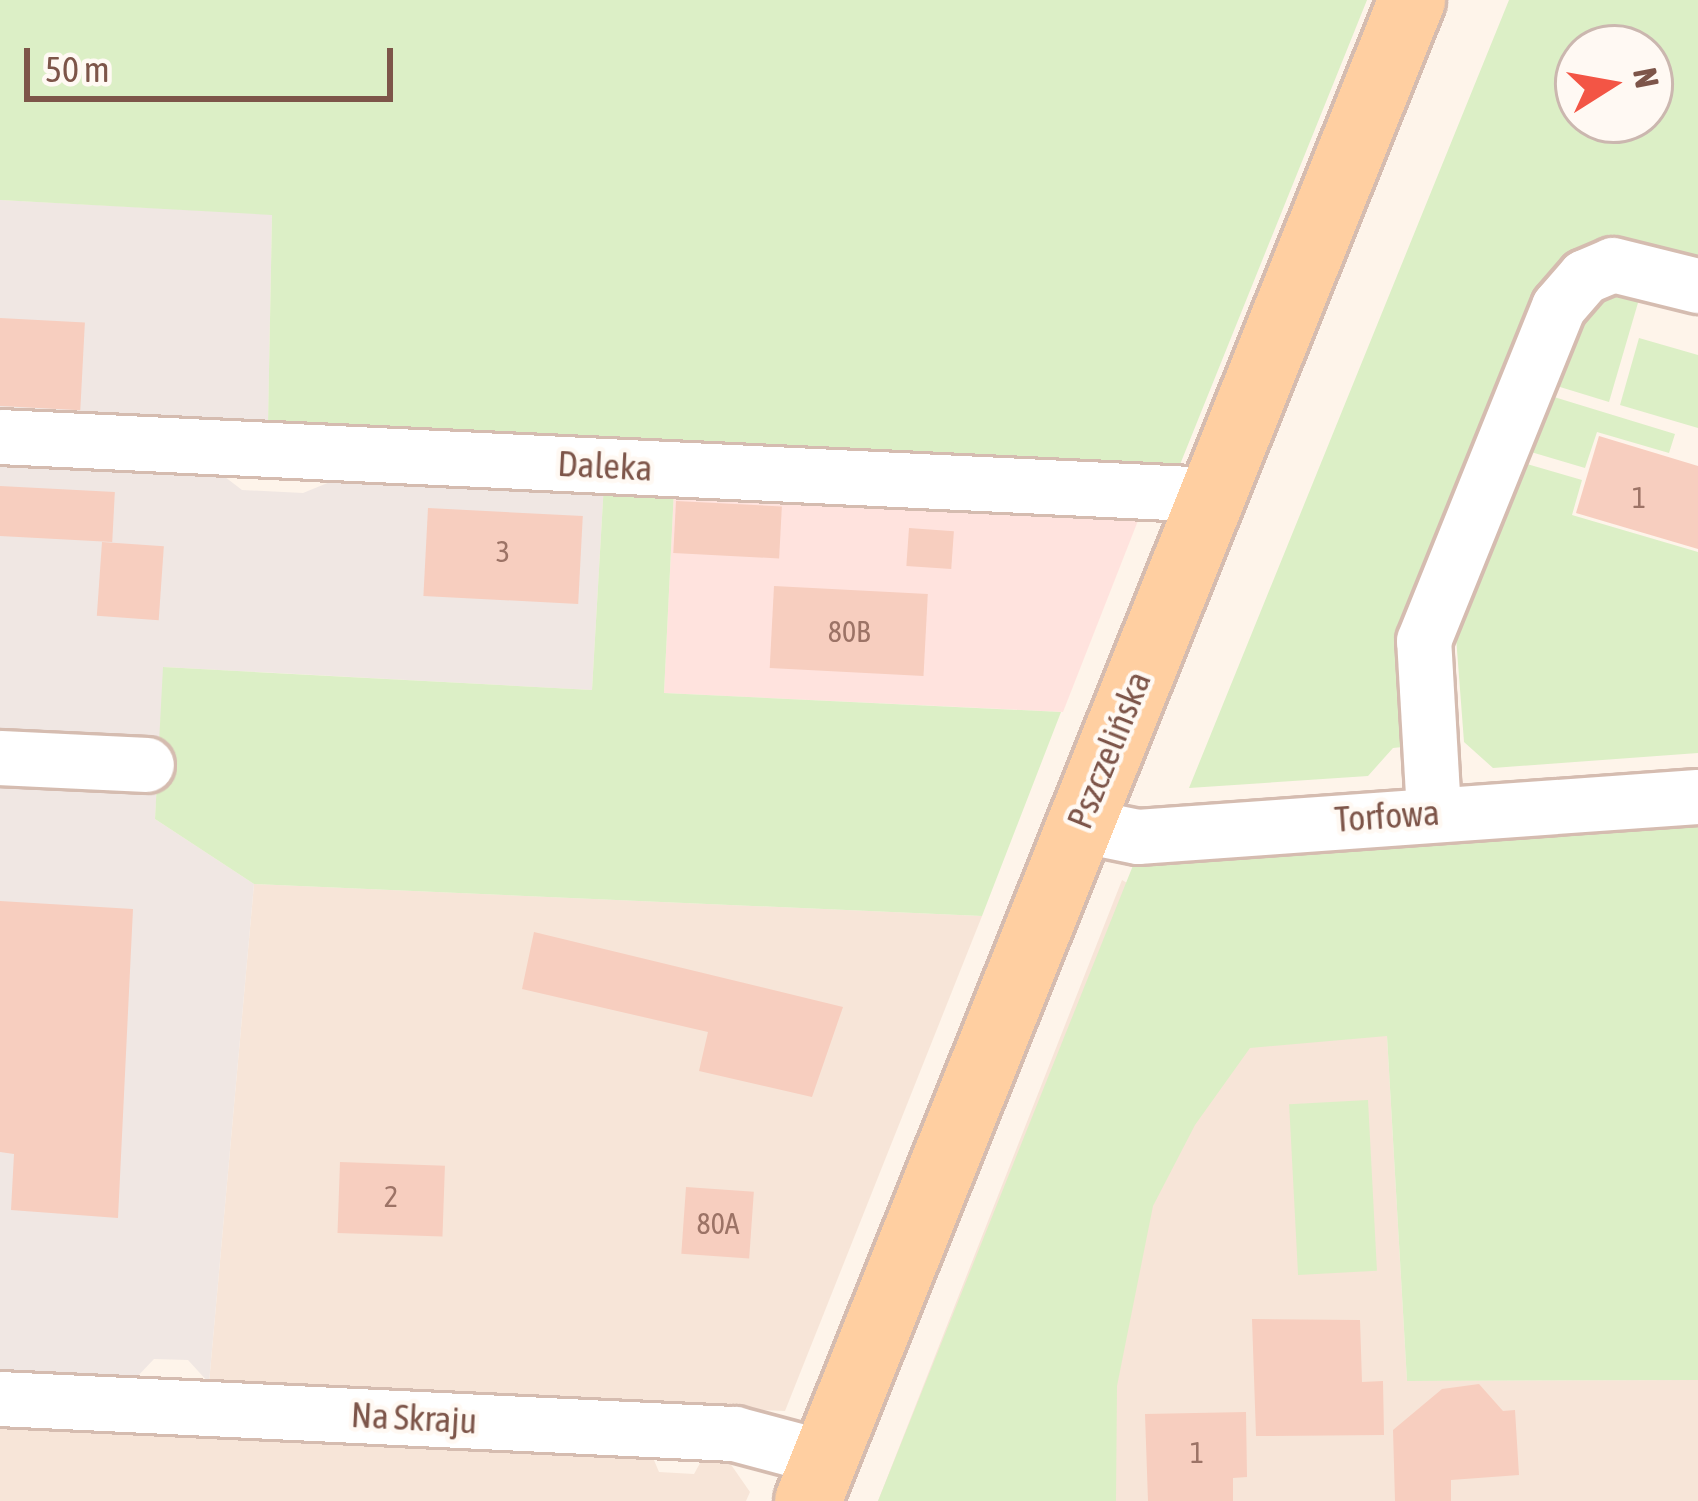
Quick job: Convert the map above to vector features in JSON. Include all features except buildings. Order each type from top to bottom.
[{"type":"main road","name":"Pszczelińska","points":[[816,1479],[1412,0]]},
{"type":"street","points":[[1434,812],[1424,641],[1559,307],[1585,277],[1613,265],[1698,286]]},
{"type":"street","name":"Daleka","points":[[0,437],[1210,495]]},
{"type":"street","points":[[0,758],[147,765]]},
{"type":"street","name":"Torfowa","points":[[1078,825],[1138,837],[1434,812],[1698,797]]},
{"type":"street","name":"Na Skraju","points":[[0,1399],[735,1433],[816,1479]]},
{"type":"shaded area","points":[[0,200],[272,214],[268,423],[217,420],[202,432],[0,422]]},
{"type":"shaded area","points":[[0,457],[212,467],[242,490],[303,493],[352,473],[604,483],[592,690],[164,667],[155,819],[254,884],[209,1383],[188,1360],[154,1359],[134,1380],[0,1374]]},
{"type":"shaded area","points":[[674,489],[1141,513],[1063,712],[664,693]]},
{"type":"shaded area","points":[[1122,880],[1387,1036],[1407,1381],[1698,1380],[1698,1501],[878,1501]]},
{"type":"shaded area","points":[[254,884],[982,916],[785,1411],[209,1383]]},
{"type":"shaded area","points":[[0,1427],[651,1453],[659,1472],[694,1474],[704,1456],[725,1456],[750,1492],[746,1501],[0,1501]]},
{"type":"green space","points":[[0,0],[1367,0],[1177,472],[268,423],[272,215],[0,200]]},
{"type":"green space","points":[[1509,0],[1698,0],[1698,266],[1599,249],[1412,746],[1393,748],[1368,776],[1189,788]]},
{"type":"green space","points":[[1642,289],[1609,402],[1547,383],[1590,296]]},
{"type":"green space","points":[[1639,338],[1698,355],[1698,428],[1620,405]]},
{"type":"green space","points":[[1554,397],[1675,434],[1669,453],[1597,432],[1585,468],[1531,452]]},
{"type":"green space","points":[[1527,464],[1582,480],[1572,515],[1698,552],[1698,753],[1493,768],[1464,742],[1456,637]]},
{"type":"green space","points":[[604,483],[674,489],[664,693],[1061,712],[982,916],[254,884],[155,819],[163,667],[592,690]]},
{"type":"green space","points":[[1698,814],[1698,1380],[1407,1381],[1387,1036],[1250,1048],[1195,1125],[1153,1206],[1117,1386],[1116,1501],[878,1501],[1134,863]]},
{"type":"green space","points":[[1368,1100],[1377,1271],[1298,1275],[1289,1104]]}]
